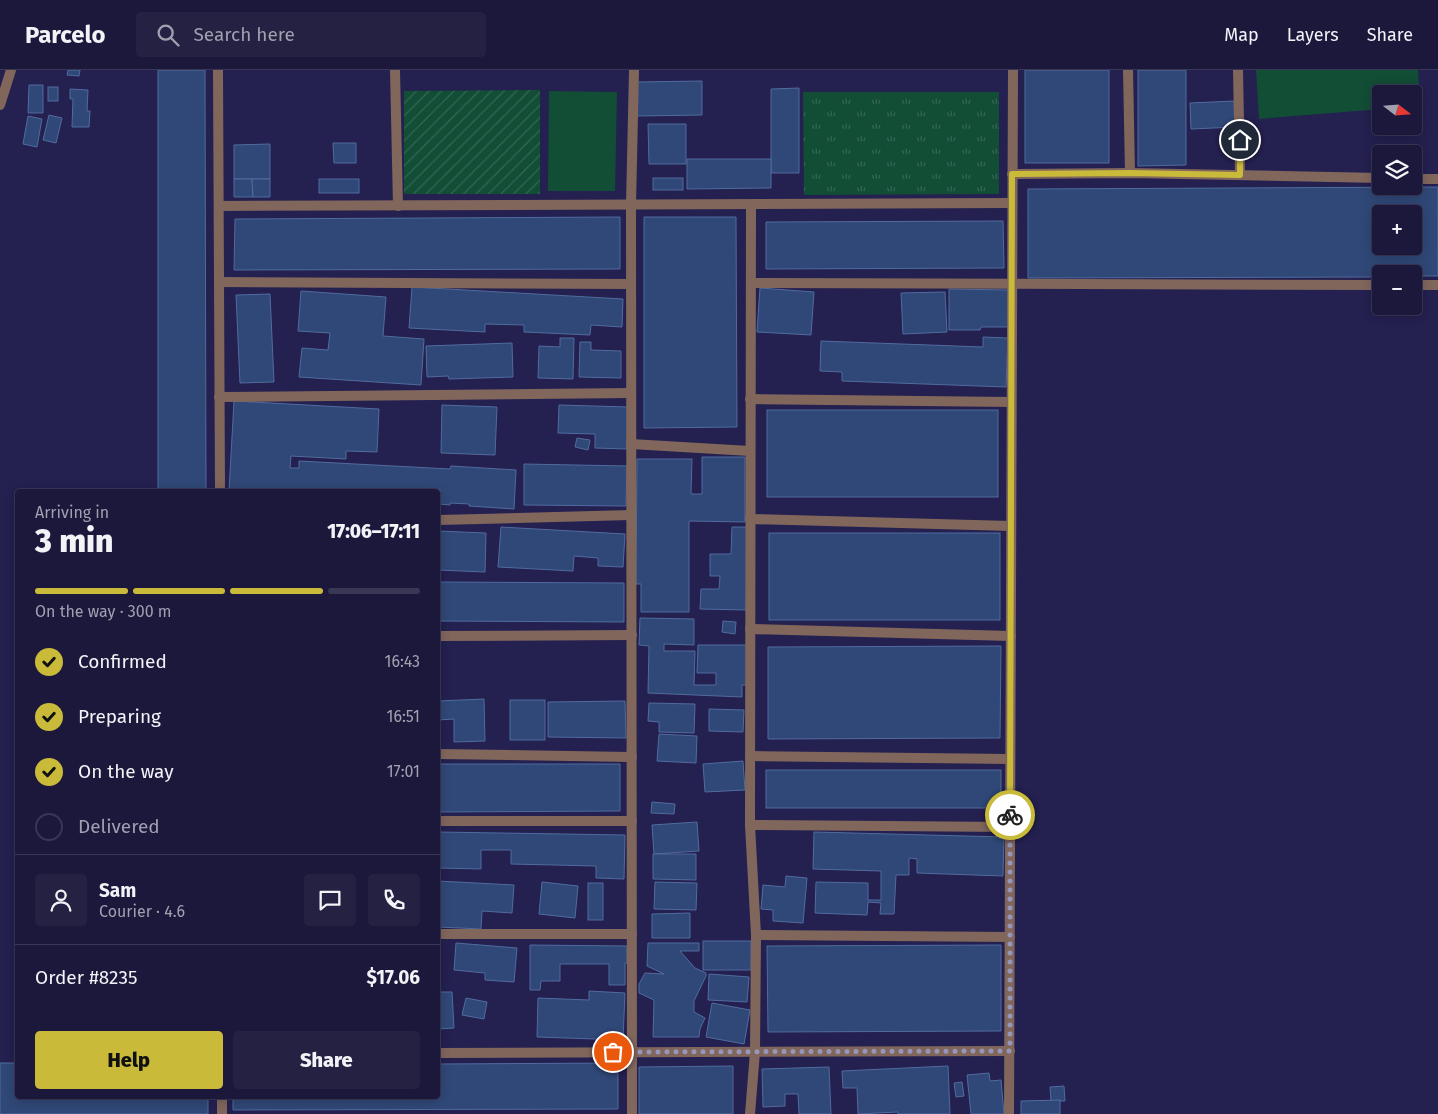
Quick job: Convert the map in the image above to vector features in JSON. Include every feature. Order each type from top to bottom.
[{"type":"street","points":[[0,105],[11,70]]},
{"type":"street","points":[[218,70],[220,489]]},
{"type":"street","points":[[395,70],[398,206]]},
{"type":"street","points":[[632,1114],[631,205],[634,70]]},
{"type":"street","points":[[1010,1114],[1013,70]]},
{"type":"street","points":[[1128,70],[1130,173]]},
{"type":"street","points":[[1238,70],[1240,175]]},
{"type":"street","points":[[1012,174],[1130,173],[1372,178]]},
{"type":"street","points":[[1422,179],[1438,179]]},
{"type":"street","points":[[219,206],[1012,203]]},
{"type":"street","points":[[750,1114],[754,1052],[756,935],[750,825],[751,204]]},
{"type":"street","points":[[219,282],[631,284]]},
{"type":"street","points":[[750,283],[1372,285]]},
{"type":"street","points":[[1422,285],[1438,285]]},
{"type":"street","points":[[220,397],[631,393]]},
{"type":"street","points":[[750,399],[1012,402]]},
{"type":"street","points":[[632,444],[750,450]]},
{"type":"street","points":[[440,520],[632,515]]},
{"type":"street","points":[[750,519],[1011,526]]},
{"type":"street","points":[[750,629],[1011,636]]},
{"type":"street","points":[[440,636],[632,635]]},
{"type":"street","points":[[440,754],[632,757]]},
{"type":"street","points":[[750,756],[1010,759]]},
{"type":"street","points":[[440,821],[632,821]]},
{"type":"street","points":[[750,825],[1010,827]]},
{"type":"street","points":[[440,934],[632,934]]},
{"type":"street","points":[[756,935],[1010,937]]},
{"type":"street","points":[[440,1053],[1010,1051]]},
{"type":"street","points":[[222,1099],[222,1114]]},
{"type":"green space","points":[[1256,70],[1418,70],[1419,85],[1372,85],[1372,110],[1259,119]]},
{"type":"green space","points":[[540,90],[540,194],[404,194],[404,91]]},
{"type":"green space","points":[[549,91],[617,92],[615,191],[548,191]]},
{"type":"green space","points":[[803,92],[999,92],[999,194],[804,195]]},
{"type":"building","points":[[68,70],[80,70],[79,76],[67,75]]},
{"type":"building","points":[[158,70],[205,70],[206,489],[158,489]]},
{"type":"building","points":[[1025,70],[1109,70],[1109,163],[1025,163]]},
{"type":"building","points":[[1138,70],[1186,70],[1186,165],[1138,166]]},
{"type":"building","points":[[702,81],[702,115],[637,116],[637,82]]},
{"type":"building","points":[[29,85],[43,85],[43,113],[28,113]]},
{"type":"building","points":[[48,87],[58,87],[58,101],[48,101]]},
{"type":"building","points":[[799,88],[799,173],[771,173],[771,89]]},
{"type":"building","points":[[70,89],[88,90],[87,111],[90,111],[89,127],[72,127],[73,99],[70,99]]},
{"type":"building","points":[[1234,101],[1236,127],[1191,129],[1190,103]]},
{"type":"building","points":[[49,115],[62,118],[56,143],[43,140]]},
{"type":"building","points":[[28,116],[42,119],[37,147],[23,144]]},
{"type":"building","points":[[648,124],[686,124],[686,164],[649,164]]},
{"type":"building","points":[[333,143],[356,143],[356,163],[334,163]]},
{"type":"building","points":[[270,144],[270,179],[234,179],[234,145]]},
{"type":"building","points":[[687,159],[771,159],[771,188],[687,189]]},
{"type":"building","points":[[653,178],[683,178],[683,190],[653,190]]},
{"type":"building","points":[[234,179],[252,179],[253,197],[234,197]]},
{"type":"building","points":[[252,179],[270,179],[270,197],[253,197]]},
{"type":"building","points":[[319,179],[359,179],[359,193],[319,193]]},
{"type":"building","points":[[1372,187],[1372,195],[1422,195],[1422,187],[1438,187],[1438,276],[1422,276],[1422,265],[1372,265],[1372,277],[1028,278],[1028,189]]},
{"type":"building","points":[[620,217],[620,269],[234,270],[235,219]]},
{"type":"building","points":[[644,217],[736,217],[737,427],[644,428]]},
{"type":"building","points":[[1003,221],[1004,268],[766,269],[766,222]]},
{"type":"building","points":[[412,287],[623,299],[622,327],[591,325],[590,335],[524,332],[524,325],[485,324],[485,332],[409,328]]},
{"type":"building","points":[[760,288],[814,292],[811,335],[757,332]]},
{"type":"building","points":[[949,289],[1009,290],[1009,327],[981,327],[980,330],[949,330]]},
{"type":"building","points":[[301,291],[386,297],[383,336],[424,339],[421,385],[299,377],[302,348],[328,350],[330,333],[298,331]]},
{"type":"building","points":[[945,292],[947,332],[903,334],[901,293]]},
{"type":"building","points":[[270,294],[274,382],[240,383],[236,295]]},
{"type":"building","points":[[983,337],[1008,338],[1006,387],[842,381],[842,372],[820,371],[821,341],[983,347]]},
{"type":"building","points":[[560,338],[574,338],[573,379],[538,378],[539,346],[560,347]]},
{"type":"building","points":[[580,342],[591,342],[591,350],[621,351],[621,378],[579,377]]},
{"type":"building","points":[[512,343],[513,377],[449,379],[448,376],[427,377],[426,346]]},
{"type":"building","points":[[234,401],[379,409],[377,452],[346,451],[346,459],[291,456],[290,468],[299,468],[299,461],[450,469],[451,466],[516,470],[514,509],[469,506],[469,504],[440,504],[440,489],[229,489]]},
{"type":"building","points":[[442,405],[497,407],[495,455],[441,453]]},
{"type":"building","points":[[559,405],[629,407],[627,449],[595,448],[595,434],[558,433]]},
{"type":"building","points":[[767,410],[998,410],[998,497],[767,497]]},
{"type":"building","points":[[577,438],[590,440],[588,450],[575,447]]},
{"type":"building","points":[[702,457],[745,457],[745,522],[689,521],[689,612],[641,612],[641,584],[636,584],[637,459],[692,459],[691,494],[702,494]]},
{"type":"building","points":[[524,464],[627,466],[626,506],[524,505]]},
{"type":"building","points":[[501,527],[625,534],[623,567],[598,566],[598,558],[574,556],[573,571],[498,567]]},
{"type":"building","points":[[732,527],[748,527],[746,610],[700,609],[701,589],[719,589],[720,576],[710,576],[710,554],[731,554]]},
{"type":"building","points":[[440,531],[486,533],[485,572],[440,570]]},
{"type":"building","points":[[769,533],[1000,533],[1000,620],[769,620]]},
{"type":"building","points":[[440,582],[624,583],[624,622],[440,621]]},
{"type":"building","points":[[640,618],[694,619],[694,645],[664,644],[664,651],[695,651],[694,685],[716,685],[716,673],[697,673],[698,645],[747,645],[747,685],[742,685],[742,697],[648,693],[649,646],[639,645]]},
{"type":"building","points":[[723,621],[736,622],[735,634],[722,632]]},
{"type":"building","points":[[1001,646],[1000,738],[768,739],[768,647]]},
{"type":"building","points":[[484,699],[485,741],[454,742],[454,719],[440,720],[440,701]]},
{"type":"building","points":[[510,700],[545,700],[545,740],[510,740]]},
{"type":"building","points":[[625,701],[626,738],[548,737],[548,702]]},
{"type":"building","points":[[649,703],[695,704],[694,733],[659,732],[659,722],[648,721]]},
{"type":"building","points":[[709,709],[744,710],[743,732],[709,731]]},
{"type":"building","points":[[659,734],[697,736],[696,763],[657,761]]},
{"type":"building","points":[[743,761],[745,790],[705,792],[703,764]]},
{"type":"building","points":[[440,764],[620,764],[620,811],[440,812]]},
{"type":"building","points":[[766,770],[1001,770],[1001,808],[766,808]]},
{"type":"building","points":[[652,802],[675,804],[674,814],[651,813]]},
{"type":"building","points":[[697,822],[699,851],[654,854],[652,825]]},
{"type":"building","points":[[440,832],[625,835],[624,879],[596,878],[596,866],[511,864],[511,850],[481,850],[481,869],[440,868]]},
{"type":"building","points":[[814,832],[1004,837],[1003,876],[917,873],[917,859],[909,858],[909,875],[896,875],[894,914],[880,914],[881,903],[868,902],[867,915],[815,913],[816,882],[868,883],[868,900],[881,900],[881,871],[813,869]]},
{"type":"building","points":[[653,854],[696,854],[696,880],[653,879]]},
{"type":"building","points":[[786,876],[807,878],[803,923],[773,921],[773,910],[761,909],[763,885],[785,887]]},
{"type":"building","points":[[440,881],[514,885],[512,913],[482,911],[481,929],[440,927]]},
{"type":"building","points":[[542,882],[578,886],[575,918],[539,914]]},
{"type":"building","points":[[655,882],[697,883],[696,910],[654,909]]},
{"type":"building","points":[[588,883],[603,883],[603,920],[588,920]]},
{"type":"building","points":[[690,913],[690,938],[652,938],[652,914]]},
{"type":"building","points":[[703,941],[751,941],[751,970],[703,970]]},
{"type":"building","points":[[456,943],[517,948],[514,982],[485,980],[485,973],[454,970]]},
{"type":"building","points":[[648,943],[699,943],[699,951],[680,951],[695,968],[706,973],[694,1001],[694,1012],[705,1018],[699,1037],[653,1037],[654,1000],[639,993],[639,984],[645,973],[664,974],[647,966]]},
{"type":"building","points":[[530,945],[627,946],[625,985],[609,985],[609,964],[560,964],[560,981],[541,981],[540,990],[530,990]]},
{"type":"building","points":[[1001,945],[1001,1031],[768,1032],[767,946]]},
{"type":"building","points":[[709,974],[749,977],[747,1002],[708,1000]]},
{"type":"building","points":[[589,991],[625,993],[623,1040],[537,1037],[538,998],[589,1000]]},
{"type":"building","points":[[440,992],[452,992],[454,1028],[440,1029]]},
{"type":"building","points":[[466,998],[487,1002],[484,1019],[462,1015]]},
{"type":"building","points":[[712,1003],[750,1010],[744,1044],[706,1037]]},
{"type":"building","points":[[0,1063],[15,1063],[15,1099],[208,1099],[208,1114],[0,1114]]},
{"type":"building","points":[[618,1063],[618,1109],[233,1110],[233,1099],[440,1099],[440,1064]]},
{"type":"building","points":[[733,1066],[733,1114],[639,1114],[639,1067]]},
{"type":"building","points":[[948,1066],[950,1114],[898,1114],[898,1112],[858,1114],[857,1088],[843,1088],[842,1071]]},
{"type":"building","points":[[829,1067],[831,1114],[799,1114],[798,1094],[785,1094],[785,1106],[763,1107],[762,1069]]},
{"type":"building","points":[[989,1073],[990,1081],[1001,1080],[1004,1114],[971,1114],[967,1075]]},
{"type":"building","points":[[962,1082],[964,1096],[956,1097],[954,1083]]},
{"type":"building","points":[[1064,1086],[1065,1101],[1051,1101],[1050,1087]]},
{"type":"building","points":[[1060,1100],[1060,1114],[1021,1114],[1021,1101]]},
{"type":"way so far","points":[[613,1052],[1010,1051],[1010,815]]},
{"type":"route","points":[[1010,815],[1012,174],[1130,173],[1240,175],[1240,140]]}]
